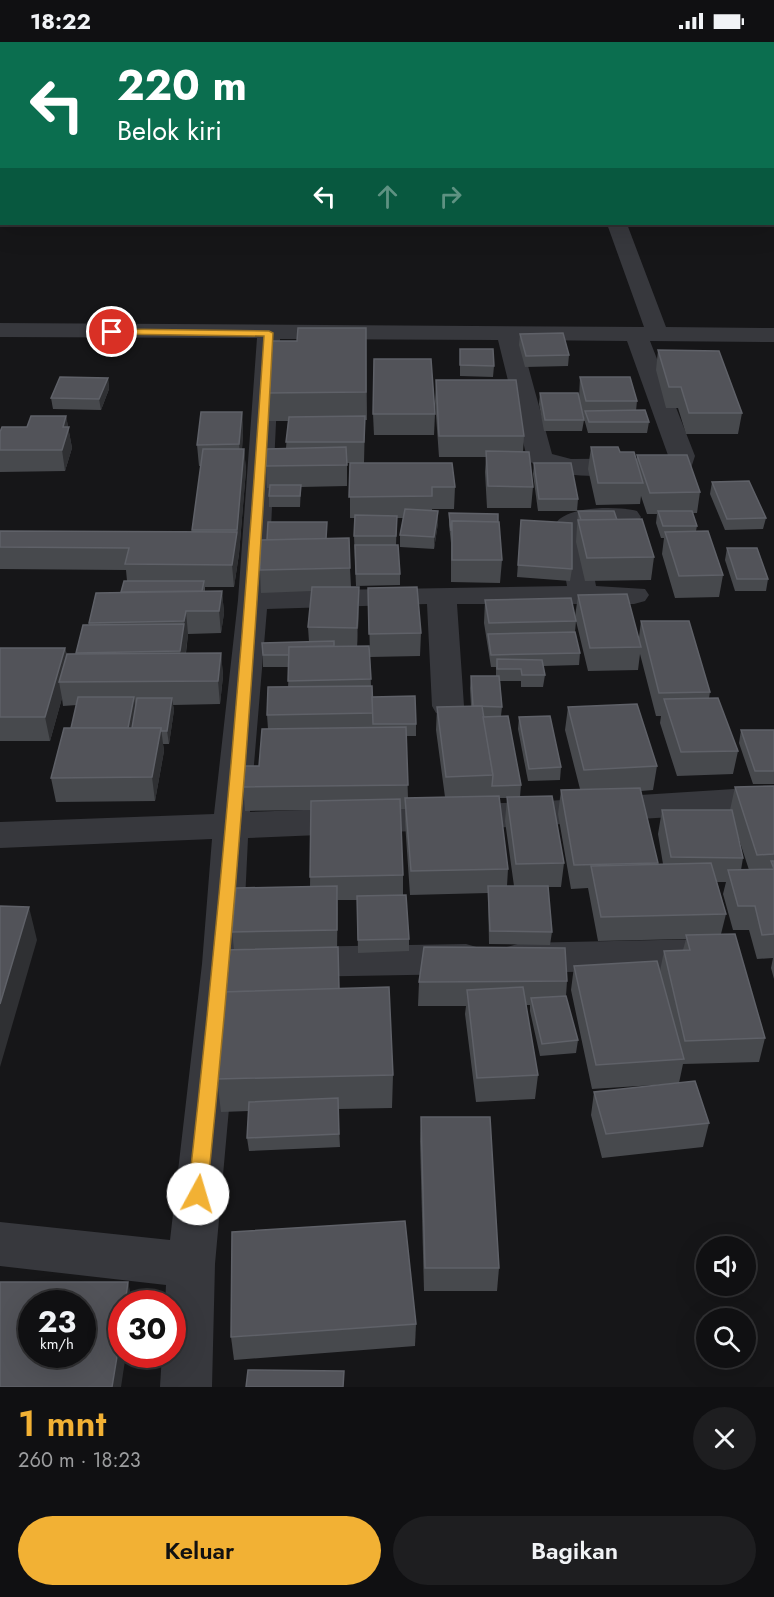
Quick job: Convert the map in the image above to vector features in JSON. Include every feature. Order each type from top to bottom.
[{"type":"street","points":[[508,333],[540,458],[554,465],[571,467],[676,466],[682,462],[617,225]]},
{"type":"street","points":[[0,330],[774,335]]},
{"type":"street","points":[[186,1387],[190,1264],[222,964],[231,825],[253,600],[269,333]]},
{"type":"street","points":[[583,594],[570,523],[576,519],[627,517]]},
{"type":"street","points":[[253,600],[441,595],[634,595]]},
{"type":"street","points":[[441,595],[448,706]]},
{"type":"street","points":[[0,835],[531,814],[734,801]]},
{"type":"street","points":[[222,964],[734,954]]},
{"type":"street","points":[[0,1244],[126,1260],[190,1264]]},
{"type":"building","points":[[298,328],[366,328],[366,392],[266,393],[270,341],[297,341]]},
{"type":"building","points":[[563,333],[569,355],[526,356],[520,334]]},
{"type":"building","points":[[460,349],[493,349],[494,366],[460,365]]},
{"type":"building","points":[[658,350],[719,351],[742,413],[689,413],[681,387],[669,387]]},
{"type":"building","points":[[374,359],[431,359],[435,414],[373,414]]},
{"type":"building","points":[[60,377],[108,378],[99,399],[51,398]]},
{"type":"building","points":[[580,377],[630,377],[637,401],[586,401]]},
{"type":"building","points":[[436,380],[516,380],[524,436],[439,436]]},
{"type":"building","points":[[540,393],[578,393],[584,420],[545,420]]},
{"type":"building","points":[[645,410],[649,422],[589,422],[585,411]]},
{"type":"building","points":[[201,412],[242,412],[239,444],[197,445]]},
{"type":"building","points":[[31,416],[66,416],[63,427],[69,427],[62,450],[0,450],[2,427],[27,427]]},
{"type":"building","points":[[365,416],[364,442],[286,442],[289,417]]},
{"type":"building","points":[[346,447],[347,465],[266,466],[267,449]]},
{"type":"building","points":[[591,447],[618,447],[620,452],[634,452],[643,483],[598,483]]},
{"type":"building","points":[[203,449],[244,449],[237,530],[192,530]]},
{"type":"building","points":[[486,451],[529,452],[533,487],[488,486]]},
{"type":"building","points":[[637,455],[687,455],[700,492],[650,493]]},
{"type":"building","points":[[350,463],[452,463],[455,487],[432,487],[432,496],[349,497]]},
{"type":"building","points":[[534,463],[571,463],[578,499],[539,499]]},
{"type":"building","points":[[749,481],[766,518],[727,519],[712,482]]},
{"type":"building","points":[[270,485],[301,485],[300,496],[269,496]]},
{"type":"building","points":[[405,509],[438,511],[434,537],[400,535]]},
{"type":"building","points":[[578,511],[614,511],[617,520],[581,520]]},
{"type":"building","points":[[658,511],[692,511],[697,526],[663,526]]},
{"type":"building","points":[[449,513],[498,514],[498,522],[452,521],[451,531]]},
{"type":"building","points":[[355,515],[397,516],[396,536],[354,536]]},
{"type":"building","points":[[642,519],[654,557],[587,558],[578,520]]},
{"type":"building","points":[[521,520],[572,523],[572,569],[518,565]]},
{"type":"building","points":[[452,521],[499,522],[502,560],[452,560]]},
{"type":"building","points":[[268,522],[327,522],[326,539],[267,540]]},
{"type":"building","points":[[0,531],[237,532],[232,565],[125,564],[129,548],[0,547]]},
{"type":"building","points":[[708,531],[723,575],[679,576],[665,532]]},
{"type":"building","points":[[349,538],[350,568],[260,570],[261,540]]},
{"type":"building","points":[[355,545],[398,545],[400,574],[356,574]]},
{"type":"building","points":[[727,548],[757,548],[768,579],[737,579]]},
{"type":"building","points":[[124,581],[204,581],[202,591],[121,592]]},
{"type":"building","points":[[312,587],[359,587],[357,628],[308,627]]},
{"type":"building","points":[[417,587],[421,633],[369,634],[368,588]]},
{"type":"building","points":[[222,591],[219,611],[186,611],[184,621],[89,623],[96,593]]},
{"type":"building","points":[[627,594],[641,647],[590,648],[578,595]]},
{"type":"building","points":[[571,598],[576,621],[489,623],[485,600]]},
{"type":"building","points":[[641,621],[689,621],[710,692],[659,693]]},
{"type":"building","points":[[184,624],[180,651],[76,653],[83,625]]},
{"type":"building","points":[[575,632],[580,653],[491,655],[488,634]]},
{"type":"building","points":[[334,641],[334,646],[289,647],[289,655],[263,655],[262,643]]},
{"type":"building","points":[[369,646],[371,679],[288,681],[289,647]]},
{"type":"building","points":[[0,648],[65,648],[45,717],[0,717]]},
{"type":"building","points":[[221,653],[218,681],[59,682],[67,654]]},
{"type":"building","points":[[497,659],[542,660],[545,675],[522,675],[521,669],[497,669]]},
{"type":"building","points":[[471,676],[499,676],[502,707],[473,706]]},
{"type":"building","points":[[372,686],[373,713],[267,715],[268,687]]},
{"type":"building","points":[[415,696],[416,724],[373,724],[372,697]]},
{"type":"building","points":[[78,697],[134,697],[128,728],[71,728]]},
{"type":"building","points":[[137,698],[172,698],[167,731],[161,731],[161,728],[132,728]]},
{"type":"building","points":[[718,698],[738,751],[681,752],[664,699]]},
{"type":"building","points":[[637,704],[657,766],[584,770],[568,707]]},
{"type":"building","points":[[482,706],[493,775],[446,777],[437,707]]},
{"type":"building","points":[[508,716],[521,785],[492,786],[493,775],[483,717]]},
{"type":"building","points":[[550,716],[561,767],[529,769],[519,717]]},
{"type":"building","points":[[406,727],[408,785],[243,787],[245,766],[259,766],[262,729]]},
{"type":"building","points":[[64,728],[161,728],[152,777],[51,778]]},
{"type":"building","points":[[741,730],[774,730],[774,771],[755,771]]},
{"type":"building","points":[[774,786],[774,854],[757,855],[735,787]]},
{"type":"building","points":[[640,788],[658,863],[574,865],[561,790]]},
{"type":"building","points":[[499,796],[508,869],[411,871],[405,798]]},
{"type":"building","points":[[552,796],[564,863],[516,864],[507,797]]},
{"type":"building","points":[[400,799],[403,875],[310,877],[311,801]]},
{"type":"building","points":[[662,810],[732,810],[743,858],[671,857]]},
{"type":"building","points":[[711,863],[726,914],[601,917],[591,866]]},
{"type":"building","points":[[774,869],[774,934],[762,935],[755,906],[738,906],[728,870]]},
{"type":"building","points":[[337,886],[337,930],[232,932],[236,888]]},
{"type":"building","points":[[488,886],[548,886],[552,932],[490,931]]},
{"type":"building","points":[[406,895],[409,939],[358,940],[357,896]]},
{"type":"building","points":[[0,906],[29,907],[0,1004]]},
{"type":"building","points":[[735,934],[765,1038],[685,1041],[664,951],[690,950],[686,935]]},
{"type":"building","points":[[338,947],[339,989],[221,993],[224,950]]},
{"type":"building","points":[[424,947],[565,948],[567,981],[419,982]]},
{"type":"building","points":[[657,961],[684,1059],[596,1065],[574,966]]},
{"type":"building","points":[[389,987],[393,1075],[217,1079],[222,992]]},
{"type":"building","points":[[523,987],[538,1075],[477,1078],[467,990]]},
{"type":"building","points":[[566,996],[578,1040],[542,1044],[531,998]]},
{"type":"building","points":[[695,1081],[709,1123],[606,1134],[594,1092]]},
{"type":"building","points":[[338,1098],[339,1134],[247,1138],[249,1102]]},
{"type":"building","points":[[421,1117],[490,1117],[499,1268],[425,1268]]},
{"type":"building","points":[[405,1221],[416,1324],[231,1337],[232,1232]]},
{"type":"building","points":[[0,1282],[128,1282],[127,1290],[108,1290],[108,1368],[115,1368],[112,1387],[0,1387]]},
{"type":"building","points":[[248,1370],[344,1371],[343,1387],[246,1387]]},
{"type":"route","points":[[112,332],[269,333],[253,600],[231,825],[222,964],[198,1194]]}]
